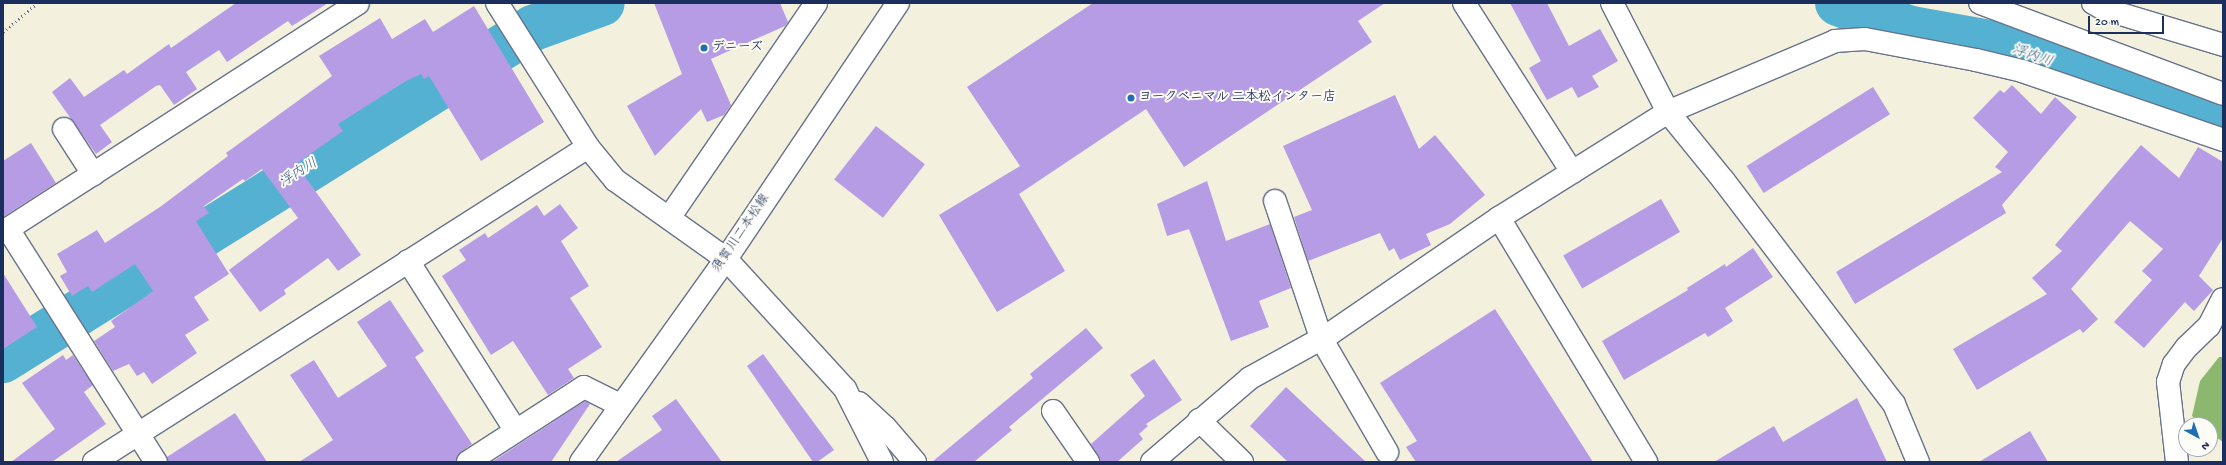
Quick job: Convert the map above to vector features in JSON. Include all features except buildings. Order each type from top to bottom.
[{"type":"main road","points":[[156,462],[79,336],[6,230],[358,3]]},
{"type":"main road","points":[[497,3],[588,147],[615,180],[726,259],[845,389],[886,427],[915,462]]},
{"type":"main road","points":[[669,218],[816,3]]},
{"type":"main road","name":"須賀川二本松線","points":[[581,462],[620,404],[726,259],[898,3]]},
{"type":"main road","points":[[1464,3],[1572,172]]},
{"type":"main road","points":[[1612,3],[1668,112],[1724,182],[1894,404],[1918,462]]},
{"type":"main road","points":[[1980,3],[2193,81],[2223,94]]},
{"type":"main road","points":[[2093,3],[2104,9],[2223,45]]},
{"type":"main road","points":[[1152,462],[1199,420],[1250,378],[1321,338],[1498,218],[1668,112],[1835,41],[1865,39],[1976,60],[2022,71],[2223,140]]},
{"type":"main road","points":[[2193,81],[2223,82]]},
{"type":"main road","points":[[64,129],[93,174]]},
{"type":"main road","points":[[94,462],[588,147]]},
{"type":"main road","points":[[1275,201],[1321,338],[1387,452]]},
{"type":"main road","points":[[1498,218],[1646,462]]},
{"type":"main road","points":[[408,261],[516,432]]},
{"type":"main road","points":[[2177,462],[2168,382],[2174,364],[2187,347],[2208,326],[2223,299]]},
{"type":"main road","points":[[468,462],[584,388],[620,404]]},
{"type":"main road","points":[[845,389],[882,462]]},
{"type":"main road","points":[[1053,411],[1088,462]]},
{"type":"main road","points":[[1199,420],[1242,462]]},
{"type":"path","points":[[3,32],[35,5]]},
{"type":"green space","points":[[2219,357],[2223,357],[2223,442],[2218,439],[2218,417],[2192,416],[2200,381]]},
{"type":"waterway","name":"浮内川","points":[[3,360],[533,28],[602,3]]},
{"type":"waterway","name":"浮内川","points":[[1838,3],[1911,29],[1995,44],[2223,125]]},
{"type":"place","name":"デニーズ","points":[[704,48]]},
{"type":"place","name":"ヨークベニマル 二本松インター店","points":[[1131,98]]}]
